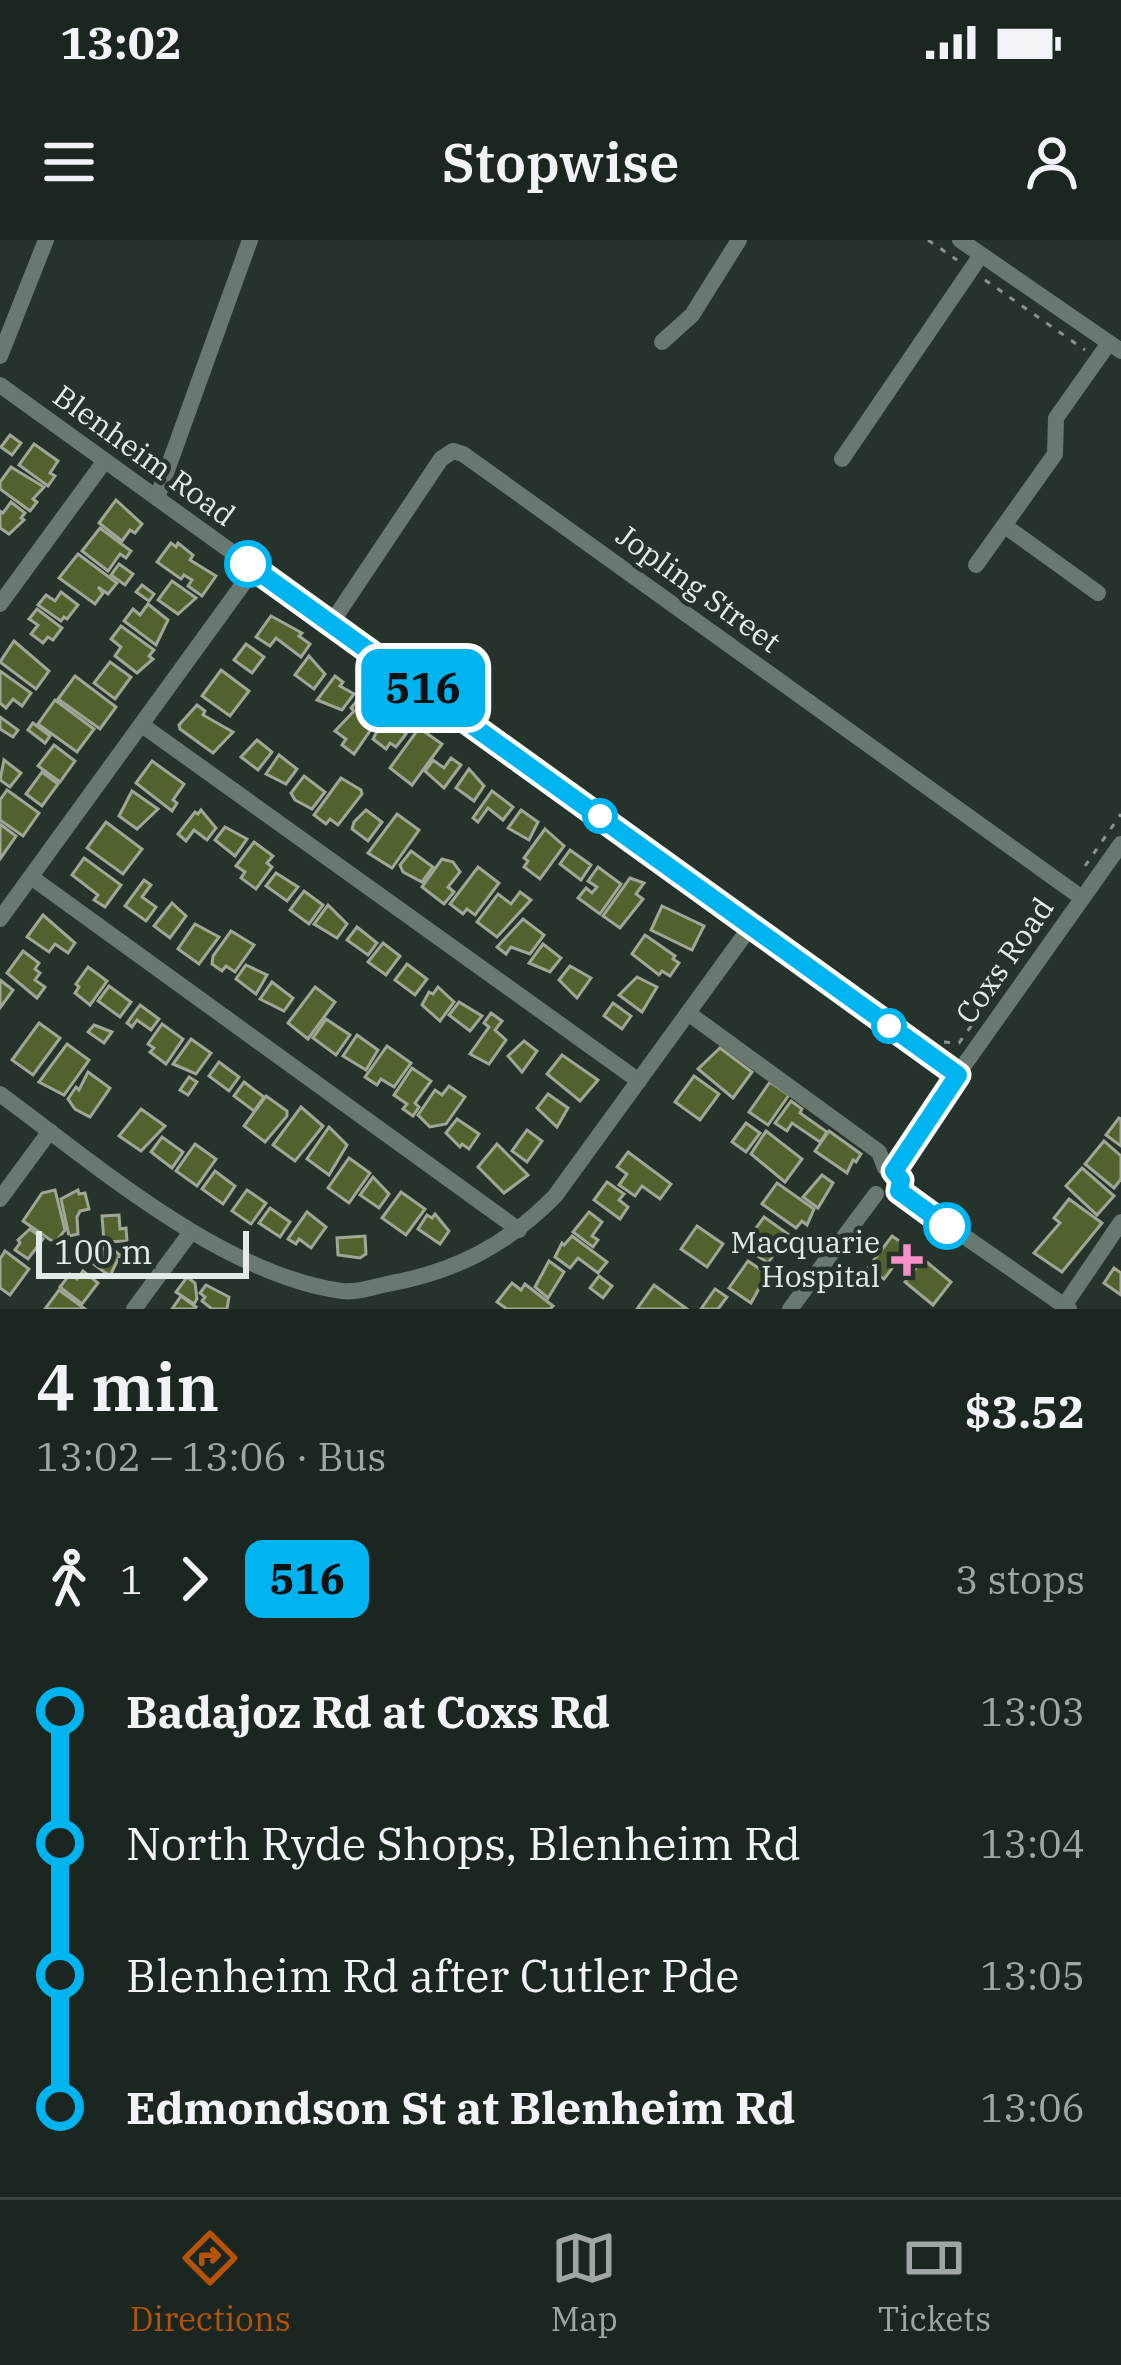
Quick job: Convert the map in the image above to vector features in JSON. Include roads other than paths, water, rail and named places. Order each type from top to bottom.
[{"type":"street","points":[[0,356],[46,240]]},
{"type":"street","points":[[158,498],[250,240]]},
{"type":"street","points":[[662,342],[692,315],[740,240]]},
{"type":"street","points":[[960,240],[976,262],[1110,351],[1056,418],[1055,454],[976,565]]},
{"type":"street","points":[[842,459],[976,262]]},
{"type":"street","name":"Blenheim Road","points":[[0,385],[958,1075]]},
{"type":"street","name":"Jopling Street","points":[[332,622],[441,459],[453,451],[463,454],[1076,893]]},
{"type":"street","points":[[0,604],[104,462]]},
{"type":"street","points":[[1005,526],[1098,593]]},
{"type":"street","points":[[0,919],[254,569]]},
{"type":"street","points":[[142,725],[639,1082]]},
{"type":"street","name":"Coxs Road","points":[[890,1170],[1076,893],[1121,844]]},
{"type":"street","points":[[31,877],[519,1230]]},
{"type":"street","points":[[0,1094],[191,1232],[267,1270],[345,1292],[416,1279],[460,1266],[519,1230],[555,1196],[751,926]]},
{"type":"street","points":[[688,1012],[879,1152],[901,1180],[899,1191],[890,1198],[876,1194],[871,1186],[873,1176],[890,1170]]},
{"type":"street","points":[[0,1199],[50,1131]]},
{"type":"street","points":[[899,1191],[1066,1307],[1121,1222]]},
{"type":"street","points":[[790,1309],[876,1194]]},
{"type":"street","points":[[134,1309],[191,1232]]},
{"type":"street","points":[[333,1309],[345,1292]]},
{"type":"place","name":"Macquarie Hospital","points":[[907,1260]]}]
